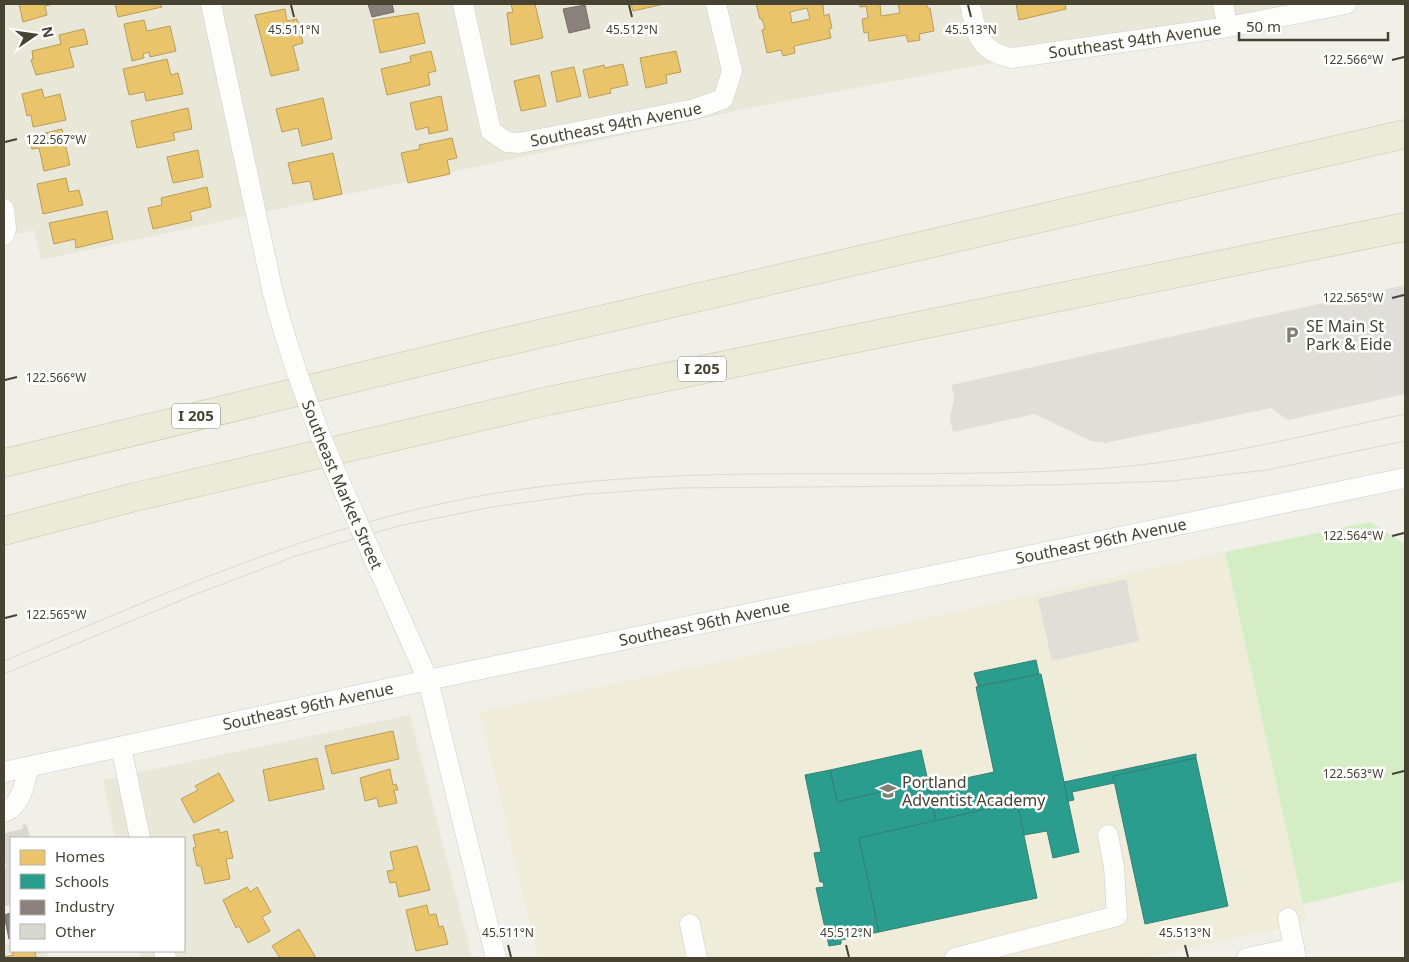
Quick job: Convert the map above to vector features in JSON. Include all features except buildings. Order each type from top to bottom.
[{"type":"highway","name":"I 205","points":[[4,463],[487,346],[1405,134]]},
{"type":"highway","name":"I 205","points":[[4,531],[135,497],[548,401],[1405,227]]},
{"type":"highway","points":[[4,448],[36,454]]},
{"type":"street","name":"Southeast Market Street","points":[[211,4],[273,293],[289,353],[311,416],[428,680],[442,730],[496,958]]},
{"type":"street","name":"Southeast 94th Avenue","points":[[463,4],[491,131],[507,142],[518,143],[686,111],[723,99],[732,71],[716,4]]},
{"type":"street","name":"Southeast 94th Avenue","points":[[970,4],[978,38],[984,46],[997,55],[1011,58],[1228,28],[1346,4]]},
{"type":"street","points":[[1223,4],[1228,28]]},
{"type":"street","points":[[4,209],[6,221],[4,235]]},
{"type":"street","name":"Southeast 96th Avenue","points":[[4,772],[428,680],[1405,478]]},
{"type":"street","points":[[121,747],[140,837]]},
{"type":"street","points":[[4,812],[15,805],[20,799],[29,767]]},
{"type":"street","points":[[955,958],[1117,916],[1114,867],[1108,835]]},
{"type":"street","points":[[1247,958],[1295,953],[1288,918]]},
{"type":"street","points":[[690,924],[698,958]]},
{"type":"shaded area","points":[[4,4],[1282,4],[1246,16],[764,105],[41,260],[34,230],[4,237]]},
{"type":"shaded area","name":"SE Main St Park & Eide","points":[[1405,285],[1405,394],[1288,420],[1271,408],[1105,443],[1091,441],[1035,414],[953,432],[950,420],[954,396],[951,385]]},
{"type":"shaded area","name":"Portland Adventist Academy","points":[[1225,552],[1307,922],[1145,958],[538,958],[480,712],[946,614]]},
{"type":"shaded area","points":[[1126,579],[1139,641],[1052,661],[1038,599]]},
{"type":"shaded area","points":[[410,715],[472,958],[140,958],[139,952],[185,952],[185,837],[115,837],[103,780]]},
{"type":"shaded area","points":[[10,942],[10,952],[46,952],[48,958],[4,958],[4,944]]},
{"type":"green space","points":[[1370,522],[1405,544],[1405,880],[1303,904],[1225,552]]},
{"type":"tram line","points":[[4,661],[192,583],[318,537],[382,518],[448,502],[516,490],[586,482],[726,474],[1008,473],[1119,467],[1243,449],[1405,414]]},
{"type":"tram line","points":[[4,674],[194,595],[296,556],[398,526],[492,507],[586,494],[677,488],[1050,485],[1171,481],[1267,470],[1405,441]]},
{"type":"place","name":"SE Main St Park & Eide","points":[[1292,335]]},
{"type":"place","name":"Portland Adventist Academy","points":[[888,791]]}]
